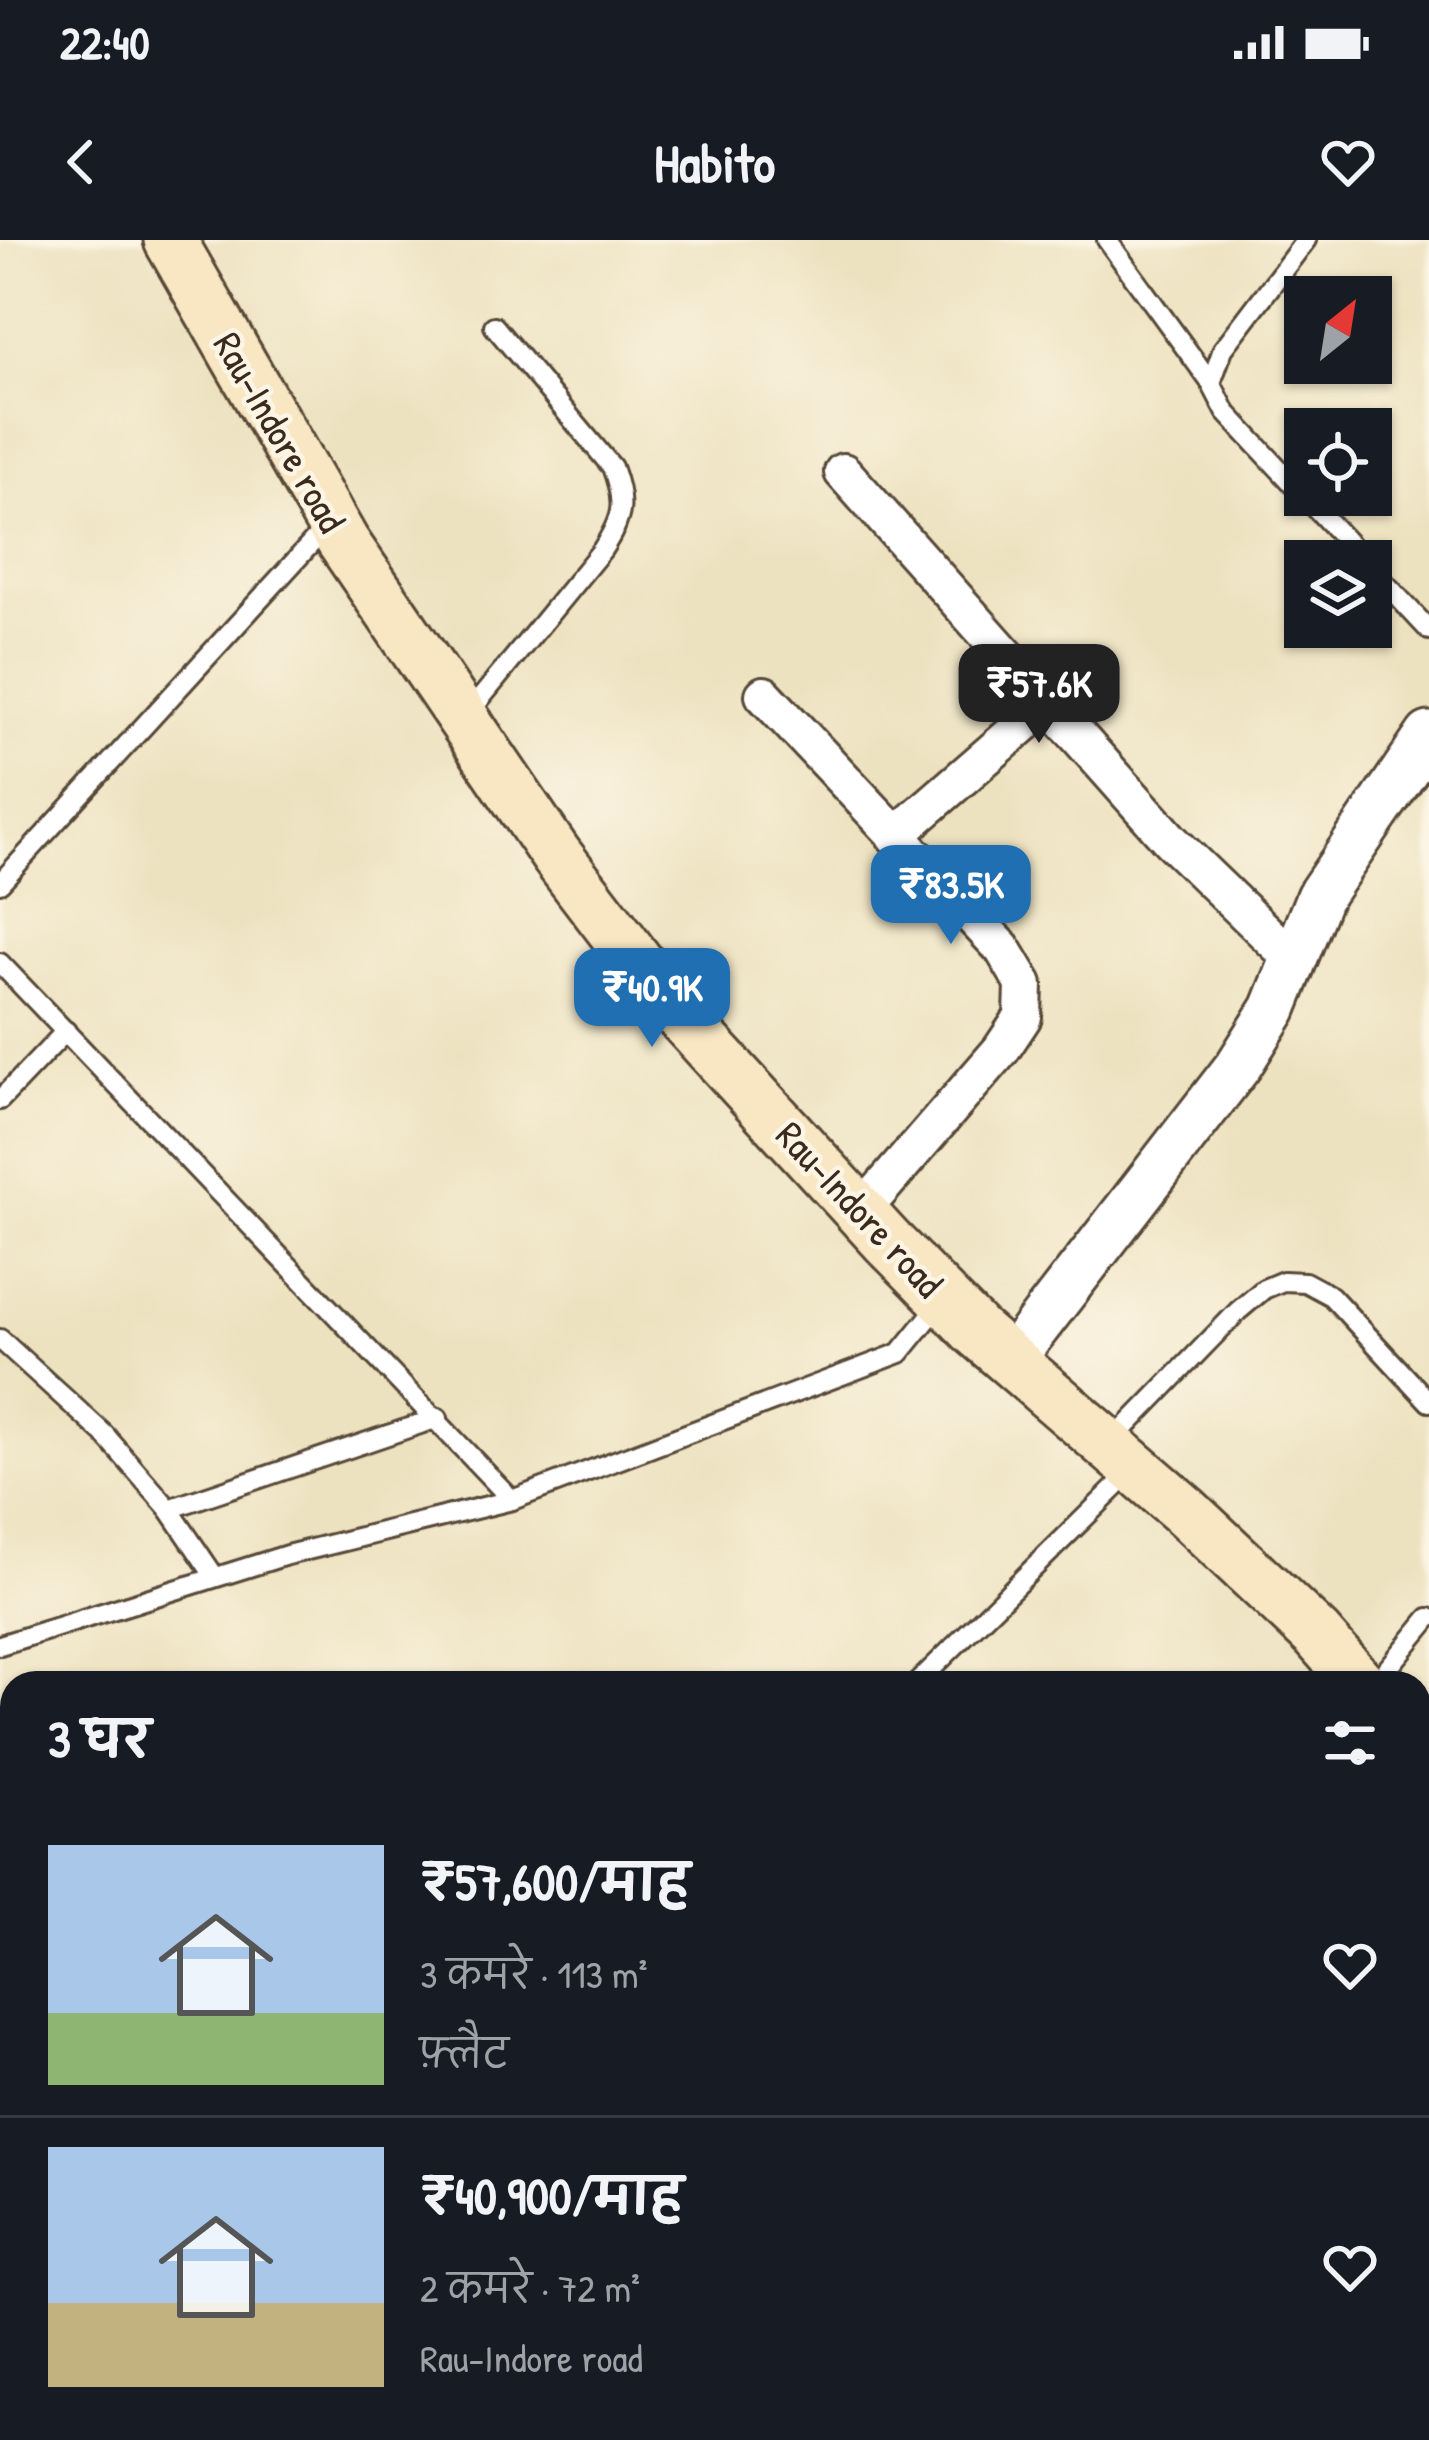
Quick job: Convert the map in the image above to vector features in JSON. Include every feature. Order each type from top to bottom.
[{"type":"main road","name":"Rau-Indore road","points":[[170,240],[332,521],[556,855],[667,1001],[944,1299],[1300,1619],[1348,1671]]},
{"type":"street","points":[[844,472],[1171,841],[1296,962]]},
{"type":"street","points":[[764,695],[1003,949],[1024,984],[1022,1017],[1001,1050],[860,1213]]},
{"type":"street","points":[[895,836],[1048,703]]},
{"type":"street","points":[[1011,1360],[1239,1065],[1274,1009],[1319,897],[1429,735]]},
{"type":"lane","points":[[1107,240],[1211,383],[1226,412],[1345,540]]},
{"type":"lane","points":[[1211,383],[1223,350],[1306,240]]},
{"type":"lane","points":[[464,719],[602,550],[618,524],[623,495],[612,467],[494,326]]},
{"type":"lane","points":[[0,883],[332,521]]},
{"type":"lane","points":[[1392,590],[1429,630]]},
{"type":"lane","points":[[0,963],[512,1500]]},
{"type":"lane","points":[[0,1100],[66,1031]]},
{"type":"lane","points":[[928,1671],[1122,1456],[1238,1311],[1264,1289],[1283,1282],[1305,1282],[1330,1297],[1429,1402]]},
{"type":"lane","points":[[0,1646],[286,1555],[512,1500],[900,1352],[944,1299]]},
{"type":"lane","points":[[0,1340],[104,1434],[169,1509],[215,1577]]},
{"type":"lane","points":[[169,1509],[438,1418]]},
{"type":"lane","points":[[1386,1671],[1429,1618]]}]
